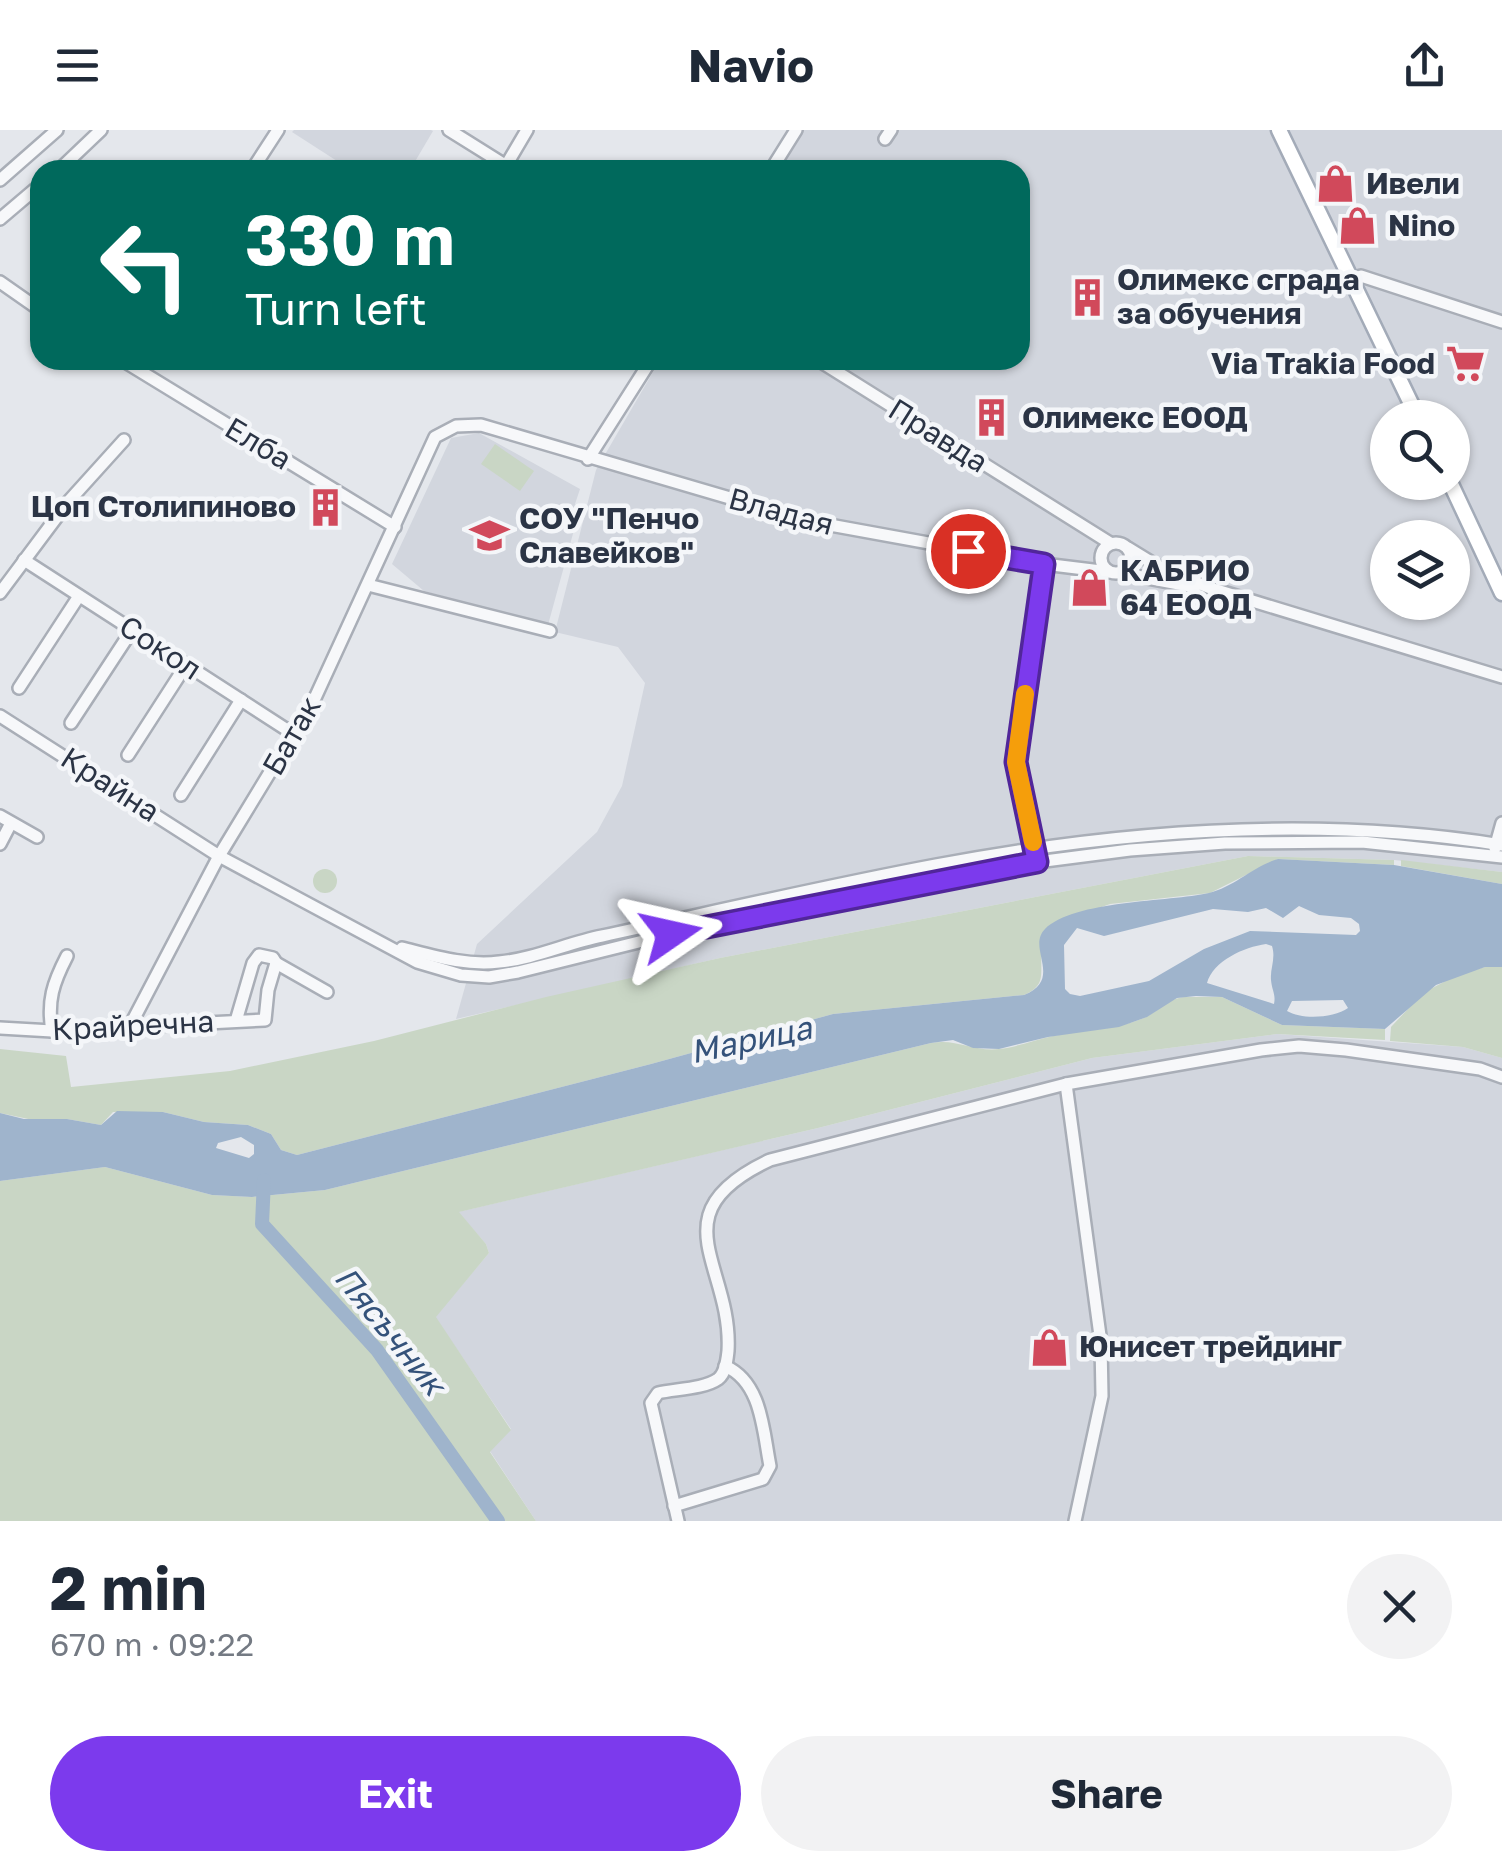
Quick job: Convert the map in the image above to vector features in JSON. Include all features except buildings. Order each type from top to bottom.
[{"type":"main road","points":[[1280,130],[1409,400]]},
{"type":"main road","points":[[1459,500],[1498,574],[1502,593]]},
{"type":"street","points":[[0,180],[57,130]]},
{"type":"street","points":[[69,160],[101,130]]},
{"type":"street","points":[[258,160],[278,130]]},
{"type":"street","points":[[450,130],[496,160]]},
{"type":"street","points":[[512,160],[528,130]]},
{"type":"street","points":[[777,160],[796,130]]},
{"type":"street","points":[[0,220],[30,194]]},
{"type":"street","points":[[1351,280],[1361,276],[1502,322]]},
{"type":"street","points":[[0,282],[30,303]]},
{"type":"street","name":"Елба","points":[[142,370],[395,527]]},
{"type":"street","points":[[588,458],[645,370]]},
{"type":"street","name":"Правда","points":[[834,370],[1110,543]]},
{"type":"street","name":"Владая","points":[[435,437],[456,426],[480,425],[808,521],[1044,564],[1210,588]]},
{"type":"street","name":"Батак","points":[[130,1026],[220,856],[295,735],[435,437]]},
{"type":"street","points":[[0,593],[68,502],[124,440]]},
{"type":"street","name":"Владая","points":[[1110,543],[1120,542],[1159,567],[1210,588],[1502,678]]},
{"type":"street","points":[[1076,567],[1101,554],[1110,543]]},
{"type":"street","points":[[1101,554],[1102,564],[1114,572],[1131,563],[1128,548]]},
{"type":"street","name":"Сокол","points":[[24,560],[295,735]]},
{"type":"street","points":[[1036,856],[1016,762],[1044,564]]},
{"type":"street","points":[[368,585],[550,631]]},
{"type":"street","points":[[19,688],[79,596]]},
{"type":"street","points":[[71,724],[132,630]]},
{"type":"street","points":[[128,756],[186,665]]},
{"type":"street","points":[[181,795],[241,700]]},
{"type":"street","name":"Крайна","points":[[0,716],[220,856]]},
{"type":"street","points":[[0,844],[5,819],[38,837]]},
{"type":"street","points":[[220,856],[417,962],[461,975],[490,977],[1036,856],[1224,830],[1362,831],[1498,850],[1502,823]]},
{"type":"street","points":[[236,1022],[253,963],[259,955],[327,992]]},
{"type":"street","points":[[52,1031],[50,996],[68,956]]},
{"type":"street","name":"Крайречна","points":[[0,1028],[52,1031],[266,1020],[276,964]]},
{"type":"street","points":[[678,1521],[653,1413],[653,1397],[715,1381],[725,1366],[728,1338],[706,1224],[716,1200],[742,1174],[770,1160],[1066,1084],[1298,1046],[1432,1060],[1502,1076]]},
{"type":"street","points":[[1066,1084],[1101,1343],[1102,1386],[1074,1521]]},
{"type":"street","points":[[674,1506],[769,1474],[754,1393],[738,1372],[725,1366]]},
{"type":"shaded area","points":[[803,130],[1502,130],[1502,872],[1394,860],[1248,856],[720,958],[456,1019],[477,944],[597,832],[622,786],[645,683],[618,647],[555,632],[596,470],[654,370],[1030,370],[1030,160],[784,160]]},
{"type":"shaded area","points":[[433,131],[416,160],[335,160],[292,132]]},
{"type":"shaded area","name":"СОУ \"Пенчо Славейков\"","points":[[479,433],[580,489],[575,504],[580,508],[548,625],[424,591],[392,564],[451,438]]},
{"type":"shaded area","points":[[1277,1034],[1463,1047],[1502,1058],[1502,1521],[536,1521],[490,1451],[511,1429],[435,1317],[489,1253],[486,1244],[458,1212],[818,1128],[1092,1058]]},
{"type":"green space","points":[[495,444],[534,471],[520,491],[481,464]]},
{"type":"green space","points":[[1248,856],[1394,860],[1394,865],[1278,859],[1210,893],[1110,904],[1049,926],[1042,951],[1041,977],[1037,987],[1024,995],[833,1014],[297,1155],[281,1150],[271,1134],[248,1125],[204,1122],[163,1112],[113,1112],[101,1125],[67,1119],[33,1120],[0,1113],[0,1049],[66,1056],[71,1087],[230,1071],[374,1041],[720,958]]},
{"type":"green space","points":[[1401,860],[1502,872],[1502,884],[1401,866]]},
{"type":"green space","points":[[325,869],[334,872],[334,890],[325,893],[316,890],[313,881],[316,872]]},
{"type":"green space","points":[[1502,967],[1502,1058],[1463,1047],[1390,1041],[1391,1027],[1423,993],[1457,975]]},
{"type":"green space","points":[[1185,997],[1222,997],[1282,1025],[1385,1029],[1385,1040],[1277,1034],[1092,1058],[818,1128],[459,1212],[489,1253],[436,1317],[511,1430],[490,1452],[536,1521],[0,1521],[0,1181],[105,1167],[212,1195],[252,1197],[325,1190],[931,1043],[999,1049],[1122,1025]]},
{"type":"water","name":"Марица","points":[[1278,859],[1394,865],[1502,884],[1502,967],[1485,967],[1436,985],[1385,1029],[1282,1025],[1222,997],[1177,998],[1147,1017],[1119,1027],[999,1049],[973,1048],[953,1040],[931,1043],[325,1190],[252,1197],[212,1195],[105,1167],[0,1181],[0,1113],[24,1119],[67,1119],[101,1125],[117,1111],[163,1112],[204,1122],[248,1125],[271,1134],[281,1150],[297,1155],[833,1014],[1024,995],[1041,981],[1040,937],[1059,919],[1099,907],[1209,893]],"holes":[[[1299,906],[1319,915],[1351,918],[1359,924],[1360,931],[1356,935],[1250,931],[1204,949],[1149,981],[1080,996],[1065,989],[1064,945],[1077,928],[1104,936],[1213,909],[1248,912],[1266,908],[1283,918]],[[1257,946],[1272,946],[1274,1004],[1207,983],[1223,962]],[[1343,1000],[1348,1008],[1327,1016],[1309,1017],[1287,1011],[1292,1001]],[[241,1137],[254,1145],[254,1154],[249,1158],[216,1148],[218,1143]]]},
{"type":"waterway","name":"Пясъчник","points":[[264,1180],[262,1224],[377,1350],[498,1521]]},
{"type":"slow traffic","points":[[1025,694],[1016,762],[1033,842]]},
{"type":"place","name":"Ивели","points":[[1336,184]]},
{"type":"place","name":"Nino","points":[[1358,226]]},
{"type":"place","name":"Олимекс сграда за обучения","points":[[1087,297]]},
{"type":"place","name":"Via Trakia Food","points":[[1465,364]]},
{"type":"place","name":"Олимекс ЕООД","points":[[992,418]]},
{"type":"place","name":"Цоп Столипиново","points":[[326,507]]},
{"type":"place","name":"СОУ \"Пенчо Славейков\"","points":[[489,536]]},
{"type":"place","name":"КАБРИО 64 ЕООД","points":[[1090,588]]},
{"type":"place","name":"Юнисет трейдинг","points":[[1049,1347]]},
{"type":"route","points":[[671,934],[1037,862],[1016,762],[1044,564],[968,551]]}]
